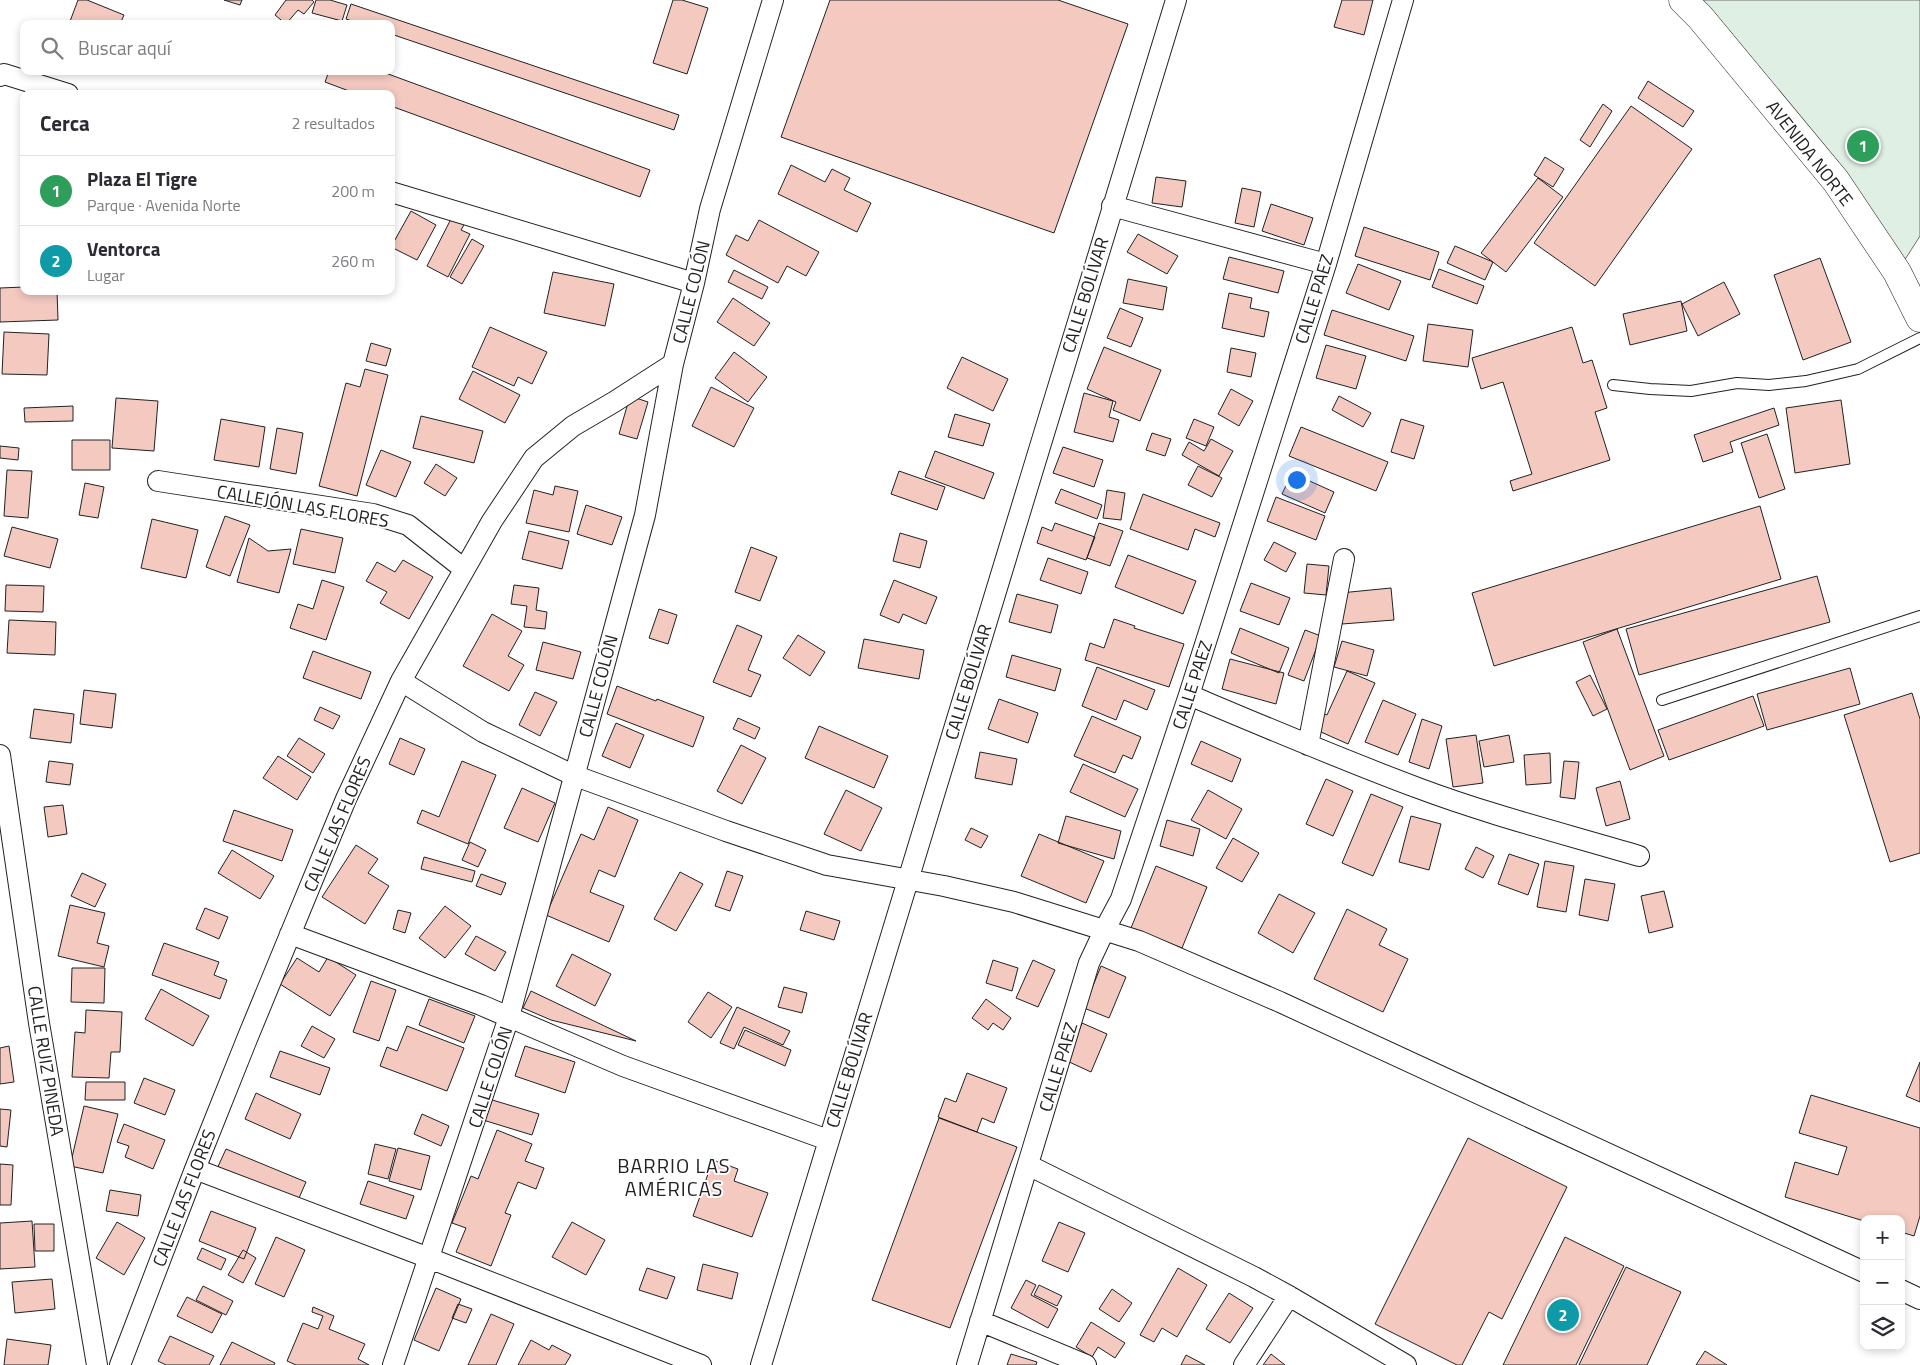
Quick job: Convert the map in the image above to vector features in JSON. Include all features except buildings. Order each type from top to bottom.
[{"type":"highway","name":"AVENIDA NORTE","points":[[1695,6],[1836,181],[1897,272],[1920,318]]},
{"type":"street","name":"CALLE COLÓN","points":[[393,1365],[510,1017],[645,515],[673,364],[694,283],[710,209],[773,0]]},
{"type":"street","name":"CALLE BOLÍVAR","points":[[761,1365],[1176,0]]},
{"type":"street","name":"CALLE PAEZ","points":[[967,1365],[1089,963],[1104,929],[1121,899],[1189,695],[1326,264],[1403,0]]},
{"type":"street","points":[[0,76],[4,74],[55,90]]},
{"type":"street","points":[[395,193],[694,283]]},
{"type":"street","points":[[1112,206],[1326,264]]},
{"type":"street","name":"CALLE LAS FLORES","points":[[120,1365],[195,1169],[290,934],[346,799],[401,681],[492,521],[534,458],[573,426],[673,364]]},
{"type":"street","name":"CALLEJÓN LAS FLORES","points":[[158,481],[373,514],[408,525],[464,569]]},
{"type":"street","points":[[1308,745],[1344,559]]},
{"type":"street","points":[[401,681],[483,732],[574,776],[827,865],[944,886],[1014,902],[1139,941],[1280,1002],[1860,1270]]},
{"type":"street","points":[[1189,695],[1420,789],[1639,856]]},
{"type":"street","name":"CALLE RUIZ PINEDA","points":[[0,755],[39,1023],[98,1365]]},
{"type":"street","points":[[290,934],[510,1017],[623,1066],[828,1140]]},
{"type":"street","points":[[1028,1165],[1289,1296],[1406,1365]]},
{"type":"street","points":[[195,1169],[429,1258],[701,1365]]},
{"type":"street","points":[[1905,1292],[1920,1299]]},
{"type":"street","points":[[1244,1365],[1289,1296]]},
{"type":"street","points":[[980,1321],[1086,1365]]},
{"type":"lane","points":[[1613,385],[1691,391],[1737,383],[1769,386],[1806,381],[1858,369],[1920,338]]},
{"type":"lane","points":[[1662,700],[1920,616]]},
{"type":"green space","points":[[1701,0],[1920,0],[1920,236],[1897,272]]},
{"type":"place","name":"Plaza El Tigre","points":[[1863,146]]},
{"type":"place","name":"Ventorca","points":[[1563,1315]]},
{"type":"district","name":"BARRIO LAS AMÉRICAS","points":[[674,1176]]}]
